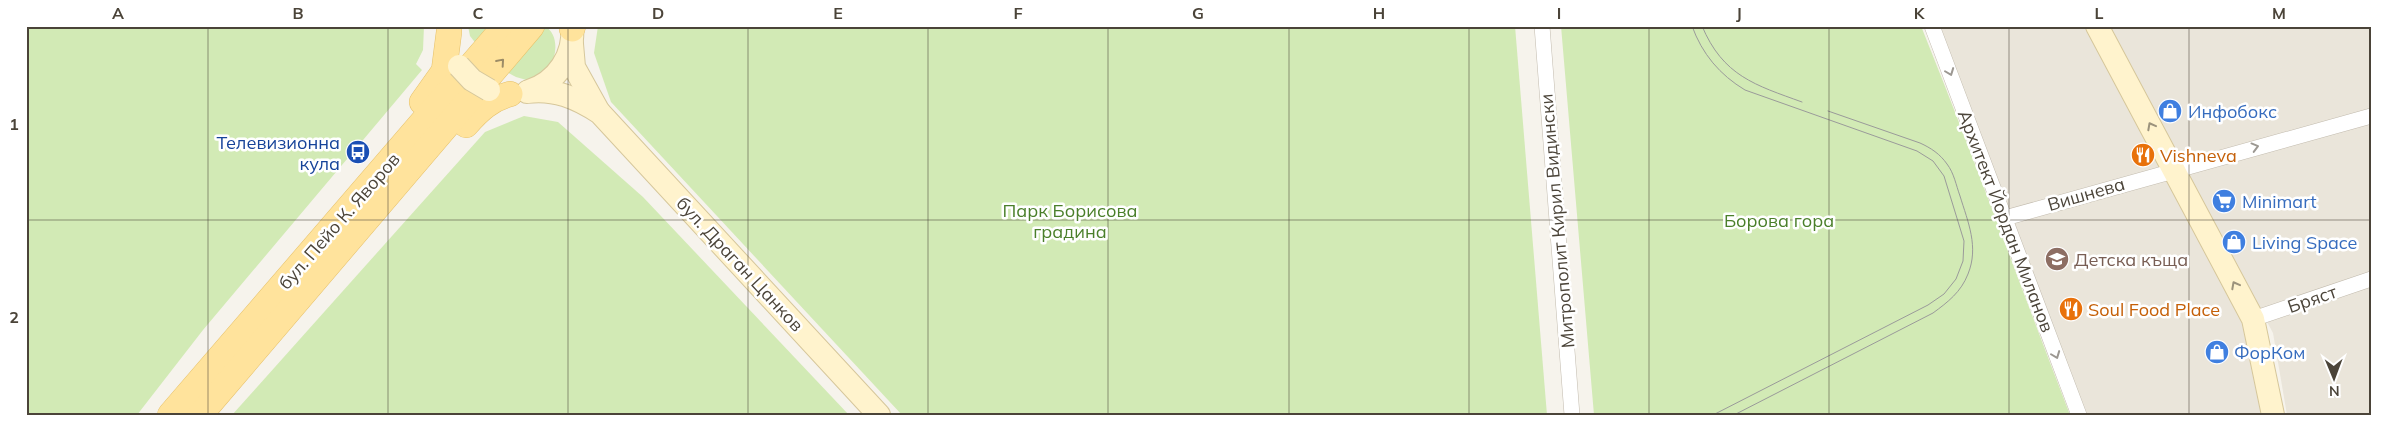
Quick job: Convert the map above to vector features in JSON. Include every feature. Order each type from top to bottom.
[{"type":"main road","name":"бул. Пейо К. Яворов","points":[[170,415],[505,26]]},
{"type":"main road","name":"бул. Пейо К. Яворов","points":[[200,415],[532,26]]},
{"type":"main road","points":[[157,415],[222,331],[435,86],[444,71],[449,29]]},
{"type":"main road","points":[[216,415],[298,324],[471,120],[494,99],[509,92]]},
{"type":"street","name":"Митрополит Кирил Видински","points":[[1542,26],[1572,415]]},
{"type":"street","name":"Архитект Йордан Миланов","points":[[1932,26],[2079,415]]},
{"type":"street","points":[[2097,26],[2253,319],[2272,415]]},
{"type":"street","points":[[449,29],[452,50],[459,66],[472,80],[509,92],[544,84],[556,74],[566,59],[572,31]]},
{"type":"street","name":"бул. Драган Цанков","points":[[572,31],[574,67],[600,113],[879,415]]},
{"type":"street","name":"бул. Драган Цанков","points":[[509,92],[554,91],[584,103],[600,113]]},
{"type":"street","name":"Вишнева","points":[[2005,218],[2174,169],[2371,116]]},
{"type":"street","name":"Бряст","points":[[2253,319],[2371,279]]},
{"type":"shaded area","points":[[1938,26],[2087,26],[2240,316],[2246,333],[2264,415],[2086,415]]},
{"type":"shaded area","points":[[2109,26],[2371,26],[2371,415],[2287,415],[2273,333]]},
{"type":"green space","points":[[26,26],[424,26],[423,50],[416,64],[422,70],[203,330],[137,415],[26,415]]},
{"type":"green space","points":[[468,26],[493,26],[477,45],[470,36]]},
{"type":"green space","points":[[544,26],[552,33],[555,44],[553,61],[548,68],[530,81],[505,71]]},
{"type":"green space","name":"Парк Борисова градина","points":[[598,26],[1515,26],[1547,415],[902,415],[611,102],[594,53]]},
{"type":"green space","name":"Борова гора","points":[[1561,26],[1921,26],[2070,415],[1594,415]]},
{"type":"green space","points":[[524,116],[558,122],[643,197],[849,415],[232,415],[485,132]]},
{"type":"tram line","points":[[1692,26],[1701,46],[1713,63],[1728,78],[1745,90],[1917,151],[1933,161],[1944,176],[1964,241],[1963,261],[1956,279],[1944,294],[1928,305],[1713,415]]},
{"type":"tram line","points":[[1702,26],[1710,43],[1730,68],[1755,84],[1802,102]]},
{"type":"tram line","points":[[1734,415],[1933,313],[1949,301],[1958,291],[1968,274],[1973,254],[1969,225],[1953,175],[1941,157],[1932,149],[1920,143],[1828,111]]},
{"type":"place","name":"Инфобокс","points":[[2170,111]]},
{"type":"place","name":"Телевизионна кула","points":[[358,152]]},
{"type":"place","name":"Vishneva","points":[[2143,155]]},
{"type":"place","name":"Minimart","points":[[2224,201]]},
{"type":"place","name":"Living Space","points":[[2234,242]]},
{"type":"place","name":"Детска къща","points":[[2057,259]]},
{"type":"place","name":"Soul Food Place","points":[[2071,309]]},
{"type":"place","name":"ФорКом","points":[[2217,352]]}]
